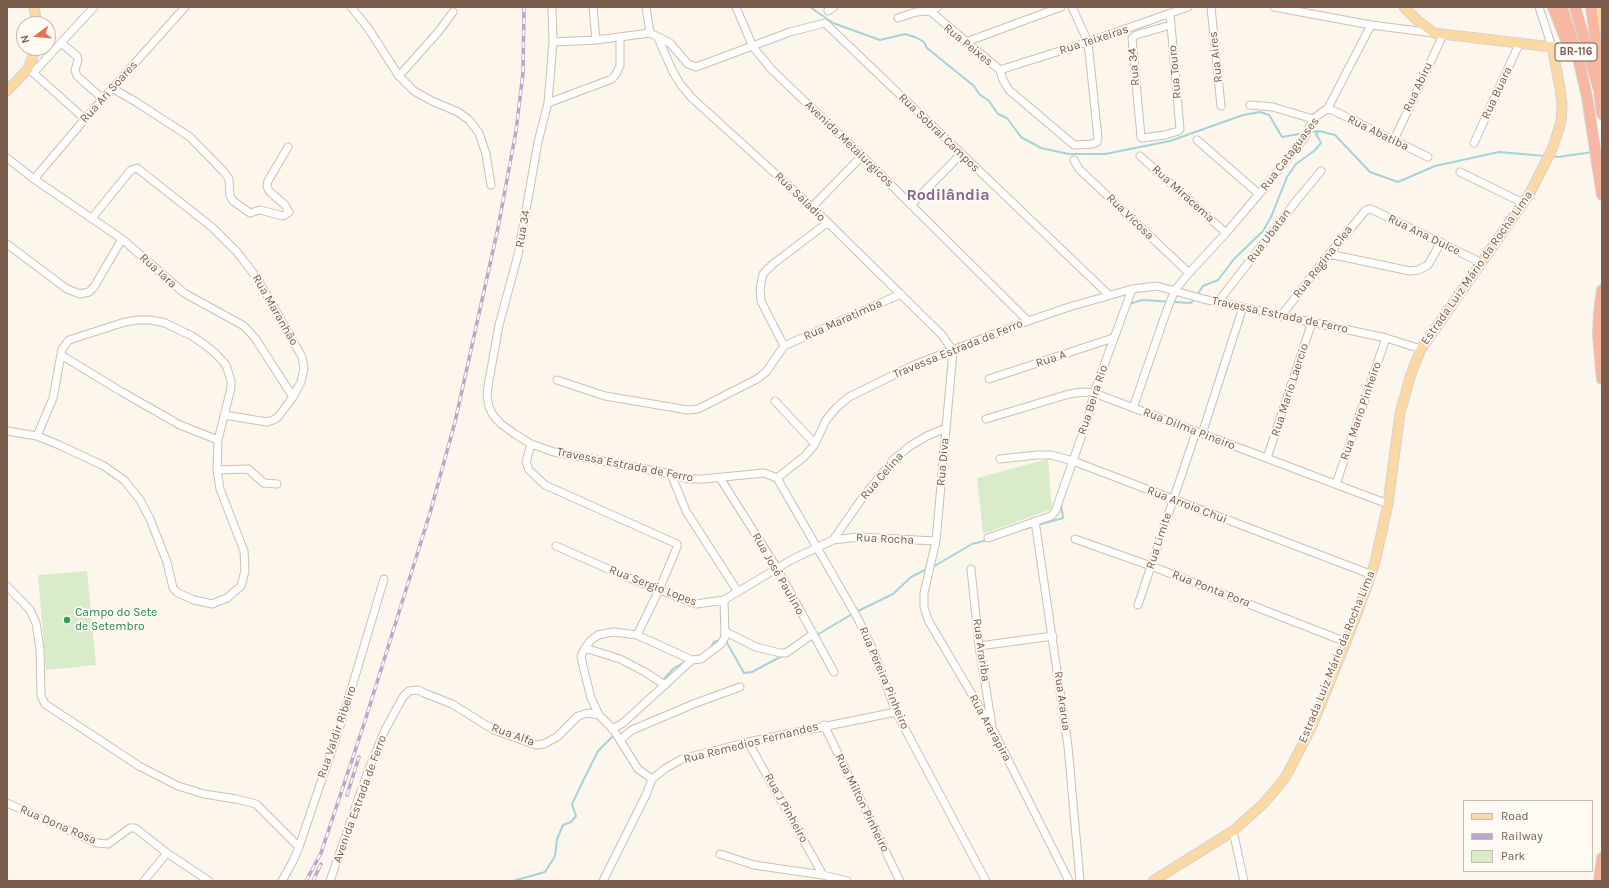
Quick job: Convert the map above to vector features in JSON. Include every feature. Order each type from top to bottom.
[{"type":"highway","points":[[1553,7],[1587,97]]},
{"type":"highway","name":"BR-116","points":[[1562,7],[1579,62],[1587,97],[1602,195]]},
{"type":"highway","name":"BR-116","points":[[1575,7],[1599,90],[1602,114]]},
{"type":"highway","points":[[1592,7],[1599,64],[1599,90]]},
{"type":"highway","points":[[1602,290],[1598,335],[1602,379]]},
{"type":"highway","points":[[1599,881],[1602,858]]},
{"type":"main road","points":[[1406,8],[1417,20],[1438,34],[1520,42],[1552,47]]},
{"type":"main road","points":[[1595,32],[1602,10]]},
{"type":"main road","name":"Estrada Luiz Mário da Rocha Lima","points":[[1153,881],[1232,831],[1264,803],[1284,778],[1312,726],[1346,642],[1370,574],[1388,504],[1400,413],[1420,349],[1523,204],[1553,147],[1561,122],[1562,104],[1552,47]]},
{"type":"main road","points":[[7,91],[30,71],[34,56]]},
{"type":"street","points":[[85,119],[30,71],[61,43],[94,7]]},
{"type":"street","name":"Rua Ari Soares","points":[[34,178],[185,7]]},
{"type":"street","points":[[351,7],[368,28],[398,76],[418,94],[458,112],[469,120],[479,133],[486,154],[491,185]]},
{"type":"street","points":[[552,7],[553,42],[620,38],[650,33],[670,43],[688,64],[696,68],[753,47]]},
{"type":"street","points":[[593,7],[596,40]]},
{"type":"street","points":[[646,7],[650,33]]},
{"type":"street","name":"Avenida Metalurgicos","points":[[736,7],[753,47],[772,70],[862,156],[1028,321]]},
{"type":"street","points":[[898,18],[916,12],[930,11],[938,7]]},
{"type":"street","points":[[966,42],[1061,7]]},
{"type":"street","points":[[1072,7],[1088,42]]},
{"type":"street","name":"Rua Teixeiras","points":[[1000,70],[1088,42],[1188,7]]},
{"type":"street","name":"Rua Aires","points":[[1211,7],[1221,106]]},
{"type":"street","points":[[1274,7],[1371,25],[1438,34]]},
{"type":"street","points":[[1539,7],[1552,47]]},
{"type":"street","name":"Rua Peixes","points":[[930,11],[1000,70],[1003,80],[1009,90],[1074,145],[1094,144],[1098,138],[1088,42]]},
{"type":"street","points":[[398,76],[439,31],[453,12]]},
{"type":"street","name":"Rua Touro","points":[[1141,138],[1155,137],[1179,130],[1170,14]]},
{"type":"street","name":"Rua Sobral Campos","points":[[753,47],[790,32],[825,23],[1109,295]]},
{"type":"street","name":"Rua 34","points":[[1141,138],[1132,38],[1136,35],[1171,25]]},
{"type":"street","name":"Rua Cataguases","points":[[1133,408],[1174,292],[1259,194],[1305,137],[1313,119],[1328,108],[1371,25]]},
{"type":"street","name":"Rua Abiru","points":[[1394,140],[1438,34]]},
{"type":"street","points":[[548,103],[612,79],[620,66],[620,38]]},
{"type":"street","name":"Rua Saladio","points":[[658,38],[673,72],[681,85],[692,98],[812,207],[942,335],[953,351]]},
{"type":"street","name":"Rua 34","points":[[531,444],[501,424],[493,415],[489,407],[487,396],[499,325],[518,255],[538,142],[548,103],[553,42]]},
{"type":"street","name":"Rua Buara","points":[[1474,143],[1520,42]]},
{"type":"street","points":[[61,43],[77,56],[78,60],[75,70],[77,76],[103,99]]},
{"type":"street","points":[[112,88],[190,137],[229,179],[230,196],[233,201],[250,212],[260,210],[283,216],[289,212],[285,205],[269,190],[267,186],[268,181],[288,147]]},
{"type":"street","points":[[1250,105],[1273,107],[1313,119]]},
{"type":"street","name":"Rua Abatiba","points":[[1328,108],[1428,157]]},
{"type":"street","points":[[1197,140],[1259,194]]},
{"type":"street","points":[[911,205],[961,154]]},
{"type":"street","points":[[812,207],[862,156]]},
{"type":"street","name":"Rua Miracema","points":[[1140,156],[1226,233]]},
{"type":"street","name":"Rua Iara","points":[[7,158],[122,239],[184,293],[244,326],[255,338],[293,397]]},
{"type":"street","name":"Rua Vicosa","points":[[1074,160],[1080,169],[1189,273]]},
{"type":"street","name":"Rua Maranhão","points":[[92,218],[131,170],[137,168],[214,228],[237,252],[257,278],[302,357],[304,368],[301,382],[293,397],[278,417],[267,422],[224,415]]},
{"type":"street","name":"Rua Ubatan","points":[[1218,302],[1321,171]]},
{"type":"street","points":[[1460,172],[1523,204]]},
{"type":"street","name":"Rua Ana Dulce","points":[[1366,210],[1371,209],[1482,263]]},
{"type":"street","name":"Rua Regina Clea","points":[[1281,316],[1329,254],[1366,210]]},
{"type":"street","points":[[557,380],[605,396],[688,410],[698,409],[757,379],[766,372],[784,346],[762,301],[760,289],[764,274],[773,264],[827,223]]},
{"type":"street","points":[[7,244],[67,289],[80,294],[89,292],[94,287],[122,239]]},
{"type":"street","points":[[1329,254],[1410,271],[1418,270],[1428,265],[1441,242]]},
{"type":"street","name":"Travessa Estrada de Ferro","points":[[531,444],[554,452],[671,474],[688,479],[720,478],[764,473],[777,478],[805,456],[815,444],[826,420],[837,407],[849,397],[914,365],[1028,321],[1132,288],[1157,286],[1203,299],[1386,338],[1420,349]]},
{"type":"street","name":"Rua Beira Rio","points":[[988,538],[1051,516],[1055,512],[1096,394],[1113,338],[1132,288]]},
{"type":"street","name":"Rua Maratimba","points":[[784,346],[901,294]]},
{"type":"street","name":"Rua Limite","points":[[1138,606],[1173,500],[1199,433],[1243,307]]},
{"type":"street","points":[[7,431],[37,436],[104,466],[124,480],[140,500],[150,519],[161,545],[173,588],[178,593],[194,600],[212,604],[227,598],[241,586],[245,571],[244,551],[220,488],[217,470],[218,440],[231,388],[229,373],[226,365],[205,345],[192,336],[165,323],[151,320],[138,320],[112,325],[69,340],[64,344],[53,398],[37,436]]},
{"type":"street","name":"Rua Mario Laercio","points":[[1267,458],[1312,322]]},
{"type":"street","name":"Rua A","points":[[989,379],[1113,338]]},
{"type":"street","name":"Rua Mario Pinheiro","points":[[1336,484],[1386,338]]},
{"type":"street","name":"Rua Diva","points":[[928,573],[936,541],[953,351]]},
{"type":"street","points":[[61,355],[180,425],[218,440]]},
{"type":"street","name":"Rua Dilma Pineiro","points":[[986,419],[1069,394],[1083,392],[1096,394],[1388,504]]},
{"type":"street","points":[[775,401],[815,444]]},
{"type":"street","name":"Rua Celina","points":[[833,540],[862,497],[894,459],[910,446],[927,436],[946,428]]},
{"type":"street","points":[[531,444],[526,462],[529,470],[545,485],[677,544],[659,590],[637,635]]},
{"type":"street","name":"Rua Arroio Chui","points":[[1000,459],[1051,455],[1073,461],[1370,574]]},
{"type":"street","points":[[217,470],[248,469],[264,483],[277,484]]},
{"type":"street","points":[[671,474],[686,511],[738,592]]},
{"type":"street","name":"Rua José Paulino","points":[[720,478],[777,568],[834,672]]},
{"type":"street","name":"Rua Pereira Pinheiro","points":[[777,478],[852,607],[873,650],[896,712],[986,881]]},
{"type":"street","name":"Rua Ararua","points":[[1035,522],[1068,746],[1080,881]]},
{"type":"street","name":"Rua Rocha","points":[[833,540],[858,537],[936,541]]},
{"type":"street","name":"Rua Ponta Pora","points":[[1075,539],[1151,566],[1346,642]]},
{"type":"street","name":"Rua Sergio Lopes","points":[[556,546],[624,576],[696,604],[724,600],[777,568],[833,540]]},
{"type":"street","name":"Rua Arariba","points":[[971,569],[979,646],[993,730]]},
{"type":"street","name":"Rua Ararapira","points":[[928,573],[924,593],[924,607],[928,620],[993,730],[1069,881]]},
{"type":"street","name":"Rua Valdir Ribeiro","points":[[282,881],[299,847],[344,717],[384,579]]},
{"type":"street","points":[[7,586],[30,610],[36,623],[40,649],[41,696],[45,704],[139,766],[178,786],[204,794],[256,804],[299,847]]},
{"type":"street","points":[[612,729],[623,724],[692,660],[701,658],[721,644],[725,638],[726,632],[724,600]]},
{"type":"street","points":[[602,881],[646,795],[652,778],[638,769],[612,729],[599,716],[591,698],[583,666],[582,656],[585,648],[590,641],[598,635],[607,632],[637,635],[692,660]]},
{"type":"street","points":[[726,632],[756,648],[780,653],[786,653],[814,637]]},
{"type":"street","points":[[979,646],[1053,636]]},
{"type":"street","points":[[585,648],[620,659],[645,672],[665,685]]},
{"type":"street","points":[[619,739],[632,730],[696,703],[740,687]]},
{"type":"street","name":"Avenida Estrada de Ferro","points":[[330,881],[368,771],[385,730],[406,694],[413,690],[424,693]]},
{"type":"street","name":"Rua Alfa","points":[[424,693],[452,704],[494,730],[536,744],[544,744],[557,737],[578,716],[588,713],[599,716]]},
{"type":"street","name":"Rua Remedios Fernandes","points":[[652,778],[682,759],[824,725],[896,712]]},
{"type":"street","name":"Rua Milton Pinheiro","points":[[824,725],[900,881]]},
{"type":"street","name":"Rua J Pinheiro","points":[[748,742],[823,875]]},
{"type":"street","name":"Rua Dona Rosa","points":[[7,803],[97,843],[108,844],[132,827],[167,853]]},
{"type":"street","points":[[1232,831],[1244,881]]},
{"type":"street","points":[[144,881],[167,853],[209,881]]},
{"type":"street","points":[[720,854],[770,868],[823,875],[846,881]]},
{"type":"green space","points":[[1048,459],[1052,509],[983,534],[977,478]]},
{"type":"green space","name":"Campo do Sete de Setembro","points":[[87,571],[96,665],[46,670],[38,575]]},
{"type":"waterway","points":[[810,7],[833,23],[880,40],[905,34],[924,42],[927,48],[974,86],[979,94],[989,101],[998,114],[1007,118],[1021,137],[1041,148],[1069,154],[1105,154],[1170,141],[1243,115],[1260,112],[1269,115],[1282,137],[1305,133]]},
{"type":"waterway","points":[[1309,132],[1319,131],[1335,135],[1370,172],[1398,182],[1435,166],[1499,152],[1545,156]]},
{"type":"waterway","points":[[1197,295],[1203,286],[1218,280],[1234,259],[1263,231],[1271,217],[1287,177],[1296,164],[1314,151],[1321,143],[1316,134],[1319,131]]},
{"type":"waterway","points":[[1552,156],[1558,157],[1593,152]]},
{"type":"waterway","points":[[1129,304],[1142,300],[1191,303],[1195,298]]},
{"type":"waterway","points":[[1038,525],[1063,518],[1061,504]]},
{"type":"waterway","points":[[1025,529],[1034,526]]},
{"type":"waterway","points":[[931,568],[972,544],[988,540]]},
{"type":"waterway","points":[[856,612],[893,594],[911,577],[927,569]]},
{"type":"waterway","points":[[817,635],[852,614]]},
{"type":"waterway","points":[[710,649],[714,642],[720,640]]},
{"type":"waterway","points":[[726,641],[744,673],[752,672],[782,656]]},
{"type":"waterway","points":[[662,681],[673,669],[686,661]]},
{"type":"waterway","points":[[513,881],[545,872],[555,856],[557,839],[563,825],[571,822],[576,816],[572,804],[598,751],[614,735]]},
{"type":"railway","points":[[306,881],[321,853],[364,724],[430,513],[455,422],[498,228],[516,131],[523,73],[524,7]]},
{"type":"railway","points":[[347,795],[359,757]]},
{"type":"railway","points":[[313,881],[321,864]]},
{"type":"place","name":"Campo do Sete de Setembro","points":[[67,620]]},
{"type":"district","name":"Rodilândia","points":[[948,195]]}]
